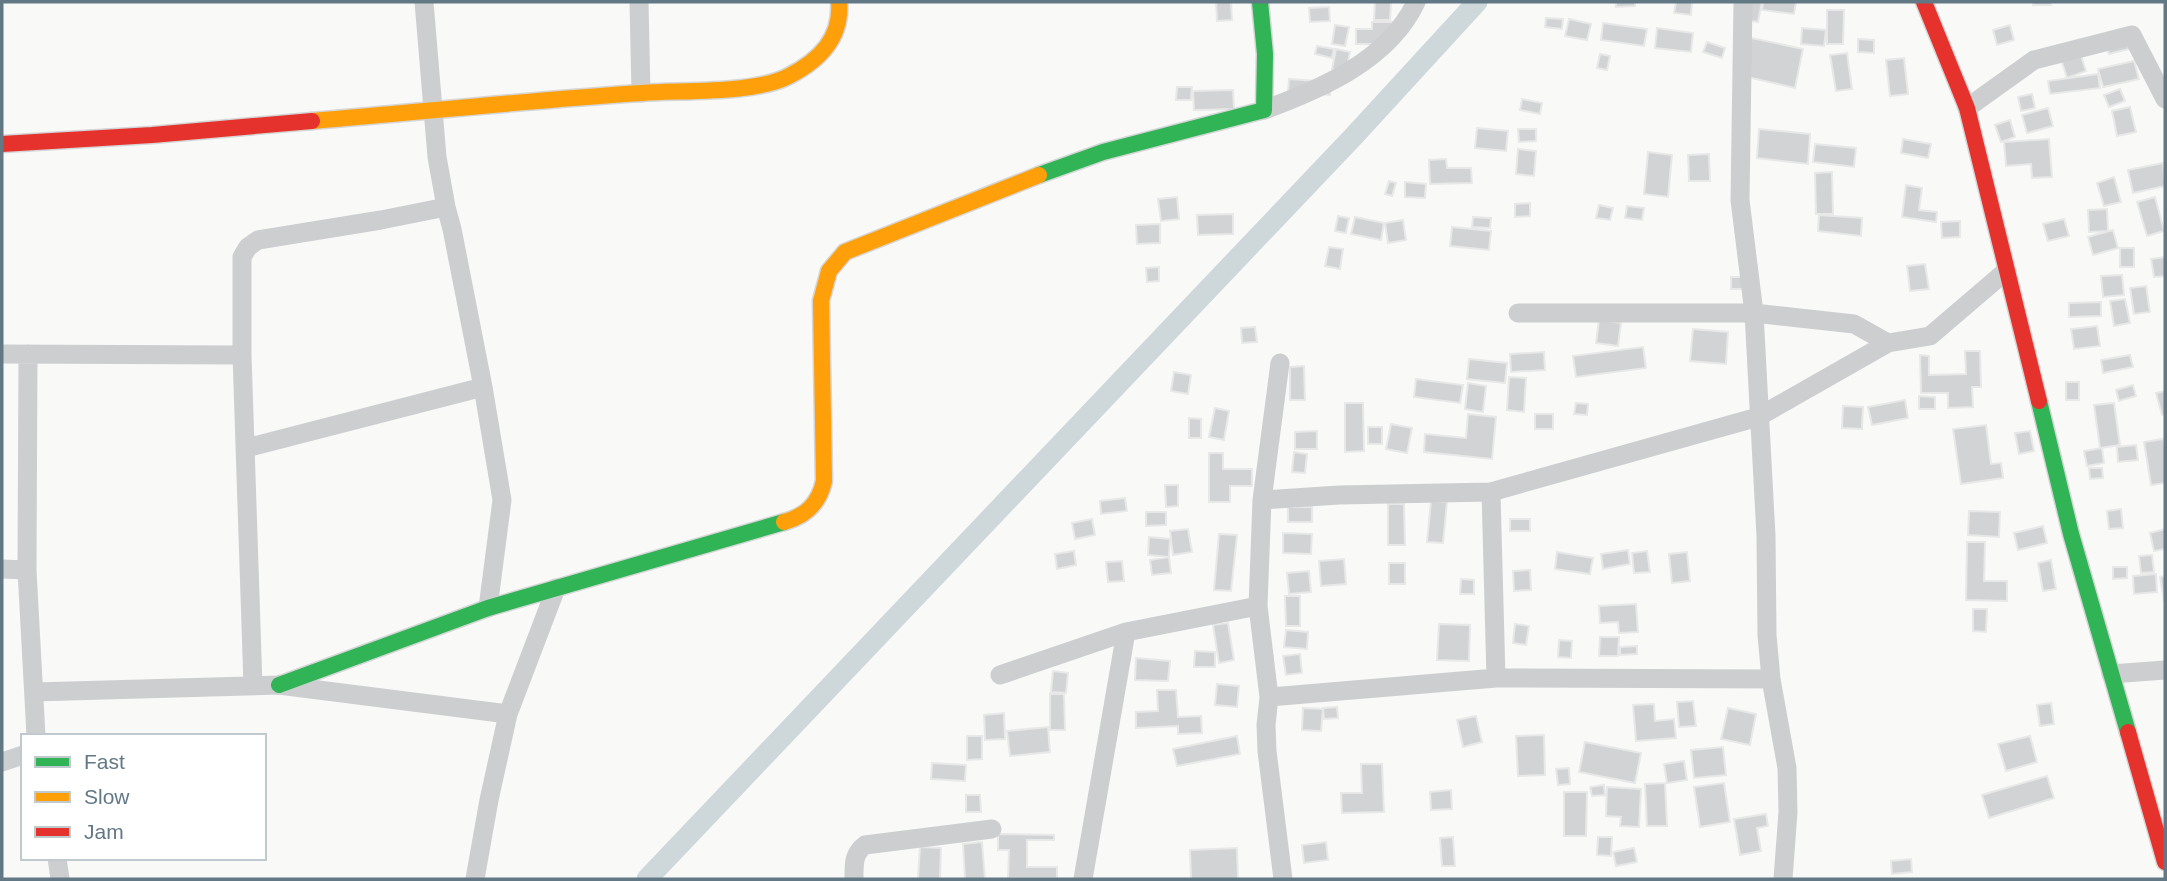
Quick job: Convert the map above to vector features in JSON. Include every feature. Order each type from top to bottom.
[{"type":"street","points":[[425,2],[437,157],[483,387],[502,500],[488,608]]},
{"type":"street","points":[[639,2],[641,93]]},
{"type":"street","points":[[2,144],[152,135],[641,93],[756,87],[788,77],[817,58],[834,38],[840,15],[839,2]]},
{"type":"street","points":[[1259,2],[1265,54],[1264,110]]},
{"type":"street","points":[[279,685],[488,608],[798,518],[810,510],[823,493],[825,473],[821,301],[829,271],[845,252],[1102,152],[1264,110],[1290,100],[1365,62],[1408,18],[1416,2]]},
{"type":"street","points":[[1743,2],[1740,200],[1754,313],[1766,536],[1766,635],[1787,768],[1788,812],[1783,879]]},
{"type":"street","points":[[1924,2],[1967,108],[2071,534],[2165,862]]},
{"type":"street","points":[[1967,108],[2034,60],[2132,35],[2165,99]]},
{"type":"street","points":[[253,686],[242,355],[242,257],[248,247],[258,240],[446,207]]},
{"type":"street","points":[[1262,500],[1339,495],[1491,492],[1758,417],[1888,343],[1930,336],[2006,271]]},
{"type":"street","points":[[1518,313],[1754,313],[1854,324],[1888,343]]},
{"type":"street","points":[[28,354],[27,570],[36,734]]},
{"type":"street","points":[[2,355],[242,355]]},
{"type":"street","points":[[1280,363],[1262,500],[1258,606],[1269,697],[1267,751],[1283,879]]},
{"type":"street","points":[[246,448],[483,387]]},
{"type":"street","points":[[1491,492],[1496,678]]},
{"type":"street","points":[[2,569],[27,570]]},
{"type":"street","points":[[475,879],[508,714],[556,588]]},
{"type":"street","points":[[1000,675],[1126,632],[1258,606]]},
{"type":"street","points":[[1083,879],[1126,632]]},
{"type":"street","points":[[2111,674],[2165,670]]},
{"type":"street","points":[[1269,697],[1496,678],[1771,679]]},
{"type":"street","points":[[34,692],[279,685],[508,714]]},
{"type":"street","points":[[2,762],[21,756]]},
{"type":"street","points":[[854,879],[854,863],[858,850],[865,845],[992,829]]},
{"type":"street","points":[[57,860],[60,879]]},
{"type":"building","points":[[1216,2],[1231,2],[1232,20],[1217,21]]},
{"type":"building","points":[[1375,2],[1391,2],[1390,20],[1374,20]]},
{"type":"building","points":[[1616,2],[1635,2],[1635,6],[1616,7]]},
{"type":"building","points":[[1676,2],[1692,2],[1691,15],[1674,13]]},
{"type":"building","points":[[1744,2],[1762,2],[1758,22],[1741,19]]},
{"type":"building","points":[[1763,2],[1796,2],[1794,14],[1762,10]]},
{"type":"building","points":[[2033,2],[2051,2],[2051,5],[2033,5]]},
{"type":"building","points":[[1329,7],[1330,21],[1310,22],[1309,8]]},
{"type":"building","points":[[1827,10],[1844,10],[1843,44],[1827,44]]},
{"type":"building","points":[[1546,18],[1563,19],[1562,29],[1545,27]]},
{"type":"building","points":[[1569,19],[1591,24],[1587,40],[1565,36]]},
{"type":"building","points":[[1372,22],[1392,22],[1392,44],[1356,44],[1356,29],[1372,29]]},
{"type":"building","points":[[1603,23],[1647,29],[1644,46],[1601,40]]},
{"type":"building","points":[[1335,25],[1349,27],[1345,46],[1332,44]]},
{"type":"building","points":[[2010,25],[2014,40],[1997,45],[1993,30]]},
{"type":"building","points":[[1657,28],[1693,33],[1691,52],[1655,48]]},
{"type":"building","points":[[1802,28],[1826,30],[1824,46],[1801,44]]},
{"type":"building","points":[[2125,34],[2129,49],[2109,54],[2105,39]]},
{"type":"building","points":[[1747,37],[1803,49],[1795,88],[1739,75]]},
{"type":"building","points":[[1858,39],[1874,40],[1874,53],[1858,52]]},
{"type":"building","points":[[1707,42],[1725,48],[1722,58],[1703,52]]},
{"type":"building","points":[[1317,46],[1334,49],[1332,58],[1315,54]]},
{"type":"building","points":[[1336,49],[1350,52],[1346,72],[1332,69]]},
{"type":"building","points":[[2079,50],[2086,71],[2067,78],[2060,56]]},
{"type":"building","points":[[1847,53],[1852,89],[1836,91],[1830,55]]},
{"type":"building","points":[[1600,54],[1610,56],[1607,70],[1597,68]]},
{"type":"building","points":[[1904,58],[1908,94],[1890,96],[1886,60]]},
{"type":"building","points":[[2134,61],[2139,79],[2103,87],[2098,69]]},
{"type":"building","points":[[2098,74],[2100,88],[2050,94],[2048,81]]},
{"type":"building","points":[[1289,79],[1331,82],[1330,95],[1288,92]]},
{"type":"building","points":[[1177,87],[1192,87],[1191,100],[1176,100]]},
{"type":"building","points":[[2120,89],[2125,101],[2109,107],[2104,95]]},
{"type":"building","points":[[1233,90],[1234,109],[1194,110],[1193,91]]},
{"type":"building","points":[[2032,94],[2035,108],[2021,111],[2018,97]]},
{"type":"building","points":[[1522,99],[1542,103],[1540,114],[1520,110]]},
{"type":"building","points":[[2130,107],[2136,132],[2117,136],[2112,111]]},
{"type":"building","points":[[2048,108],[2053,126],[2027,133],[2022,115]]},
{"type":"building","points":[[2010,120],[2015,137],[2001,142],[1995,125]]},
{"type":"building","points":[[1477,128],[1508,131],[1506,151],[1475,148]]},
{"type":"building","points":[[1518,129],[1536,129],[1536,141],[1519,142]]},
{"type":"building","points":[[1759,129],[1810,134],[1808,164],[1757,158]]},
{"type":"building","points":[[1903,139],[1931,144],[1928,158],[1901,153]]},
{"type":"building","points":[[2049,139],[2052,177],[2032,178],[2031,164],[2006,166],[2004,142]]},
{"type":"building","points":[[1815,144],[1856,148],[1854,167],[1813,162]]},
{"type":"building","points":[[1518,149],[1536,151],[1534,176],[1516,174]]},
{"type":"building","points":[[1648,152],[1672,155],[1668,197],[1644,194]]},
{"type":"building","points":[[1709,154],[1710,181],[1689,181],[1688,155]]},
{"type":"building","points":[[1446,159],[1447,168],[1471,168],[1472,183],[1430,184],[1429,160]]},
{"type":"building","points":[[2163,163],[2165,186],[2133,193],[2128,170]]},
{"type":"building","points":[[1832,172],[1833,214],[1816,214],[1815,173]]},
{"type":"building","points":[[2114,177],[2121,202],[2104,206],[2097,183]]},
{"type":"building","points":[[1389,181],[1396,183],[1392,196],[1385,194]]},
{"type":"building","points":[[1405,182],[1426,184],[1425,198],[1405,197]]},
{"type":"building","points":[[1906,185],[1922,188],[1919,210],[1937,212],[1936,222],[1902,217]]},
{"type":"building","points":[[1177,197],[1179,219],[1161,221],[1158,199]]},
{"type":"building","points":[[2155,197],[2164,231],[2147,236],[2137,202]]},
{"type":"building","points":[[1530,203],[1530,216],[1515,217],[1515,204]]},
{"type":"building","points":[[1599,205],[1613,208],[1610,220],[1596,218]]},
{"type":"building","points":[[1627,206],[1644,208],[1642,220],[1625,218]]},
{"type":"building","points":[[2107,209],[2108,231],[2089,232],[2088,210]]},
{"type":"building","points":[[1233,214],[1233,234],[1198,235],[1197,215]]},
{"type":"building","points":[[1819,215],[1862,218],[1861,236],[1818,231]]},
{"type":"building","points":[[1338,216],[1349,218],[1346,233],[1335,231]]},
{"type":"building","points":[[1355,217],[1384,223],[1381,240],[1351,234]]},
{"type":"building","points":[[1473,217],[1491,218],[1490,228],[1472,227]]},
{"type":"building","points":[[2064,219],[2069,236],[2048,241],[2043,224]]},
{"type":"building","points":[[1403,220],[1406,240],[1388,243],[1385,223]]},
{"type":"building","points":[[1960,221],[1960,237],[1942,238],[1941,222]]},
{"type":"building","points":[[1160,224],[1160,243],[1137,244],[1136,225]]},
{"type":"building","points":[[1452,227],[1491,231],[1489,250],[1450,246]]},
{"type":"building","points":[[2113,230],[2118,248],[2093,255],[2088,237]]},
{"type":"building","points":[[1329,247],[1343,249],[1340,269],[1325,266]]},
{"type":"building","points":[[2120,248],[2134,248],[2134,267],[2120,267]]},
{"type":"building","points":[[2165,257],[2165,276],[2154,277],[2151,259]]},
{"type":"building","points":[[1925,264],[1929,289],[1910,291],[1907,266]]},
{"type":"building","points":[[1159,267],[1159,281],[1147,282],[1146,268]]},
{"type":"building","points":[[2122,275],[2124,295],[2103,297],[2101,276]]},
{"type":"building","points":[[1731,277],[1749,277],[1749,289],[1731,289]]},
{"type":"building","points":[[2146,286],[2150,312],[2134,314],[2130,288]]},
{"type":"building","points":[[2125,299],[2130,323],[2114,326],[2110,301]]},
{"type":"building","points":[[2101,302],[2101,316],[2069,317],[2069,303]]},
{"type":"building","points":[[1599,320],[1621,323],[1618,346],[1596,343]]},
{"type":"building","points":[[2097,326],[2100,346],[2074,349],[2071,329]]},
{"type":"building","points":[[1255,327],[1257,342],[1242,343],[1241,328]]},
{"type":"building","points":[[1693,329],[1728,332],[1726,364],[1690,361]]},
{"type":"building","points":[[1643,347],[1646,368],[1576,377],[1573,356]]},
{"type":"building","points":[[1965,351],[1980,351],[1981,387],[1972,387],[1973,407],[1948,408],[1948,393],[1921,393],[1920,355],[1929,356],[1929,375],[1966,374]]},
{"type":"building","points":[[1544,352],[1545,370],[1511,372],[1510,354]]},
{"type":"building","points":[[2130,355],[2133,367],[2103,373],[2101,360]]},
{"type":"building","points":[[1469,359],[1507,363],[1505,383],[1467,379]]},
{"type":"building","points":[[1304,366],[1305,400],[1290,400],[1290,367]]},
{"type":"building","points":[[1174,372],[1191,375],[1188,394],[1171,391]]},
{"type":"building","points":[[1509,377],[1526,378],[1524,412],[1507,410]]},
{"type":"building","points":[[1416,379],[1463,385],[1460,403],[1414,397]]},
{"type":"building","points":[[2066,382],[2079,382],[2079,400],[2066,400]]},
{"type":"building","points":[[1468,383],[1486,386],[1483,412],[1465,409]]},
{"type":"building","points":[[2133,385],[2136,396],[2119,401],[2116,390]]},
{"type":"building","points":[[2165,391],[2165,415],[2162,415],[2156,393]]},
{"type":"building","points":[[1919,396],[1935,397],[1935,409],[1919,409]]},
{"type":"building","points":[[1905,400],[1908,418],[1872,425],[1868,407]]},
{"type":"building","points":[[1345,403],[1363,403],[1364,451],[1345,452]]},
{"type":"building","points":[[1576,403],[1588,404],[1587,415],[1574,414]]},
{"type":"building","points":[[2114,403],[2120,445],[2100,448],[2094,405]]},
{"type":"building","points":[[1843,406],[1863,407],[1862,429],[1842,428]]},
{"type":"building","points":[[1215,408],[1229,411],[1224,440],[1209,437]]},
{"type":"building","points":[[1468,414],[1496,417],[1492,459],[1424,452],[1425,434],[1466,438]]},
{"type":"building","points":[[1535,414],[1553,414],[1553,429],[1535,429]]},
{"type":"building","points":[[1189,418],[1201,419],[1201,438],[1189,438]]},
{"type":"building","points":[[1391,424],[1412,428],[1407,453],[1386,449]]},
{"type":"building","points":[[1986,425],[1991,464],[2001,463],[2003,478],[1961,484],[1953,429]]},
{"type":"building","points":[[1368,427],[1382,427],[1382,444],[1368,444]]},
{"type":"building","points":[[1317,431],[1317,449],[1295,449],[1295,432]]},
{"type":"building","points":[[2030,431],[2034,451],[2019,454],[2015,433]]},
{"type":"building","points":[[2163,439],[2165,483],[2151,485],[2144,442]]},
{"type":"building","points":[[2136,445],[2138,460],[2118,462],[2117,447]]},
{"type":"building","points":[[2102,448],[2104,463],[2087,466],[2084,451]]},
{"type":"building","points":[[1294,452],[1307,454],[1305,473],[1292,472]]},
{"type":"building","points":[[1209,453],[1223,453],[1223,469],[1252,469],[1252,486],[1230,486],[1230,502],[1209,502]]},
{"type":"building","points":[[2089,468],[2102,468],[2103,478],[2090,479]]},
{"type":"building","points":[[1165,485],[1178,485],[1178,506],[1166,507]]},
{"type":"building","points":[[1125,498],[1127,511],[1101,514],[1100,501]]},
{"type":"building","points":[[1431,501],[1447,502],[1443,543],[1427,542]]},
{"type":"building","points":[[1388,504],[1404,504],[1405,545],[1388,545]]},
{"type":"building","points":[[1288,507],[1312,507],[1312,522],[1288,522]]},
{"type":"building","points":[[2121,509],[2123,528],[2109,529],[2107,511]]},
{"type":"building","points":[[1969,511],[2000,512],[1999,537],[1968,535]]},
{"type":"building","points":[[1146,512],[1166,512],[1166,525],[1146,526]]},
{"type":"building","points":[[1092,519],[1095,535],[1075,539],[1072,523]]},
{"type":"building","points":[[1510,519],[1530,519],[1530,531],[1510,531]]},
{"type":"building","points":[[2043,526],[2047,543],[2018,550],[2014,533]]},
{"type":"building","points":[[1188,529],[1192,552],[1173,555],[1170,531]]},
{"type":"building","points":[[2165,529],[2165,549],[2154,551],[2150,533]]},
{"type":"building","points":[[1283,533],[1312,534],[1311,554],[1283,553]]},
{"type":"building","points":[[1219,534],[1237,535],[1231,591],[1214,590]]},
{"type":"building","points":[[1149,537],[1170,539],[1169,557],[1148,555]]},
{"type":"building","points":[[1967,542],[1985,542],[1984,581],[2007,581],[2007,601],[1966,600]]},
{"type":"building","points":[[1628,550],[1630,564],[1603,569],[1601,554]]},
{"type":"building","points":[[1074,551],[1076,565],[1057,569],[1055,554]]},
{"type":"building","points":[[1647,551],[1650,572],[1634,573],[1632,553]]},
{"type":"building","points":[[1557,552],[1593,558],[1590,574],[1555,569]]},
{"type":"building","points":[[1687,552],[1690,581],[1672,583],[1669,554]]},
{"type":"building","points":[[2152,555],[2154,572],[2141,573],[2139,556]]},
{"type":"building","points":[[1169,557],[1171,573],[1152,575],[1150,560]]},
{"type":"building","points":[[1344,559],[1346,584],[1321,586],[1319,561]]},
{"type":"building","points":[[2051,560],[2056,589],[2043,591],[2038,563]]},
{"type":"building","points":[[1122,561],[1124,581],[1108,582],[1106,562]]},
{"type":"building","points":[[1389,563],[1405,563],[1405,584],[1389,584]]},
{"type":"building","points":[[2113,567],[2127,567],[2127,578],[2113,579]]},
{"type":"building","points":[[1530,570],[1531,590],[1514,591],[1513,571]]},
{"type":"building","points":[[1309,571],[1311,592],[1289,594],[1287,573]]},
{"type":"building","points":[[2156,574],[2157,592],[2134,594],[2133,576]]},
{"type":"building","points":[[2165,576],[2165,600],[2164,601],[2160,577]]},
{"type":"building","points":[[1461,579],[1474,580],[1474,594],[1460,594]]},
{"type":"building","points":[[1285,596],[1300,596],[1300,626],[1286,626]]},
{"type":"building","points":[[1636,604],[1638,632],[1619,633],[1618,622],[1600,623],[1599,606]]},
{"type":"building","points":[[1973,609],[1987,609],[1986,632],[1973,631]]},
{"type":"building","points":[[1228,623],[1234,660],[1219,663],[1213,625]]},
{"type":"building","points":[[1439,624],[1470,625],[1469,661],[1437,660]]},
{"type":"building","points":[[1515,624],[1529,626],[1526,645],[1513,643]]},
{"type":"building","points":[[1286,630],[1308,632],[1307,649],[1284,647]]},
{"type":"building","points":[[1600,637],[1619,637],[1618,656],[1599,656]]},
{"type":"building","points":[[1559,640],[1572,641],[1571,658],[1558,657]]},
{"type":"building","points":[[1637,646],[1637,654],[1620,655],[1620,647]]},
{"type":"building","points":[[1195,651],[1215,652],[1215,667],[1194,667]]},
{"type":"building","points":[[1300,654],[1302,673],[1286,675],[1283,656]]},
{"type":"building","points":[[1136,658],[1170,661],[1168,681],[1135,680]]},
{"type":"building","points":[[1053,671],[1068,673],[1066,693],[1051,692]]},
{"type":"building","points":[[1217,684],[1239,686],[1237,707],[1215,705]]},
{"type":"building","points":[[1157,690],[1176,690],[1178,717],[1201,716],[1202,733],[1178,734],[1178,726],[1136,728],[1136,712],[1158,711]]},
{"type":"building","points":[[1050,694],[1064,694],[1065,730],[1050,730]]},
{"type":"building","points":[[1693,701],[1696,726],[1679,727],[1677,702]]},
{"type":"building","points":[[2051,703],[2054,724],[2040,726],[2037,705]]},
{"type":"building","points":[[1654,704],[1655,721],[1674,719],[1676,738],[1636,741],[1633,705]]},
{"type":"building","points":[[1337,707],[1338,718],[1324,719],[1323,708]]},
{"type":"building","points":[[1303,708],[1323,709],[1321,731],[1302,730]]},
{"type":"building","points":[[1728,708],[1756,714],[1750,745],[1721,739]]},
{"type":"building","points":[[1004,713],[1005,739],[985,740],[984,715]]},
{"type":"building","points":[[1476,716],[1482,742],[1463,747],[1457,720]]},
{"type":"building","points":[[1048,727],[1050,752],[1010,756],[1007,731]]},
{"type":"building","points":[[1544,735],[1545,775],[1518,776],[1516,736]]},
{"type":"building","points":[[967,736],[982,736],[982,759],[967,760]]},
{"type":"building","points":[[1237,736],[1240,754],[1177,766],[1173,749]]},
{"type":"building","points":[[2030,736],[2037,762],[2006,771],[1998,744]]},
{"type":"building","points":[[1585,742],[1641,753],[1635,783],[1579,772]]},
{"type":"building","points":[[1723,747],[1726,775],[1694,778],[1691,750]]},
{"type":"building","points":[[1684,761],[1687,780],[1667,783],[1664,764]]},
{"type":"building","points":[[932,763],[966,765],[965,781],[931,779]]},
{"type":"building","points":[[1361,764],[1382,764],[1384,812],[1342,813],[1341,793],[1362,793]]},
{"type":"building","points":[[1569,768],[1570,784],[1558,785],[1556,769]]},
{"type":"building","points":[[2047,776],[2054,798],[1989,818],[1982,795]]},
{"type":"building","points":[[1665,783],[1667,826],[1647,826],[1645,784]]},
{"type":"building","points":[[1724,783],[1730,822],[1700,827],[1694,787]]},
{"type":"building","points":[[1604,785],[1605,795],[1592,796],[1590,787]]},
{"type":"building","points":[[1607,787],[1641,789],[1639,827],[1620,826],[1621,817],[1606,816]]},
{"type":"building","points":[[1451,790],[1452,809],[1431,810],[1430,792]]},
{"type":"building","points":[[1564,792],[1587,792],[1586,836],[1564,836]]},
{"type":"building","points":[[966,795],[980,795],[981,812],[966,812]]},
{"type":"building","points":[[1766,814],[1768,826],[1757,828],[1761,851],[1740,855],[1734,819]]},
{"type":"building","points":[[998,834],[1054,835],[1054,840],[1027,840],[1027,867],[1057,867],[1057,878],[1008,878],[1009,850],[998,850]]},
{"type":"building","points":[[1453,837],[1455,866],[1442,866],[1440,838]]},
{"type":"building","points":[[1598,837],[1612,837],[1611,856],[1597,855]]},
{"type":"building","points":[[982,842],[985,879],[965,879],[963,844]]},
{"type":"building","points":[[1326,842],[1328,860],[1304,863],[1302,845]]},
{"type":"building","points":[[920,847],[941,848],[940,879],[918,879]]},
{"type":"building","points":[[1237,848],[1238,879],[1191,879],[1190,850]]},
{"type":"building","points":[[1634,848],[1637,862],[1616,866],[1613,852]]},
{"type":"building","points":[[1911,859],[1912,872],[1892,874],[1891,861]]},
{"type":"waterway","points":[[647,879],[1353,137],[1477,2]]},
{"type":"traffic: fast","points":[[1039,175],[1103,152],[1264,110],[1265,54],[1260,2]]},
{"type":"traffic: fast","points":[[2039,401],[2071,534],[2128,732]]},
{"type":"traffic: fast","points":[[279,685],[488,608],[784,522]]},
{"type":"traffic: slow","points":[[312,121],[559,99],[718,90],[775,82],[800,70],[827,46],[837,27],[839,2]]},
{"type":"traffic: slow","points":[[784,522],[810,508],[819,496],[824,481],[821,301],[829,271],[845,252],[1039,175]]},
{"type":"traffic: jam","points":[[1924,2],[1967,108],[2039,401]]},
{"type":"traffic: jam","points":[[2,144],[152,135],[312,121]]},
{"type":"traffic: jam","points":[[2128,732],[2165,862]]}]
